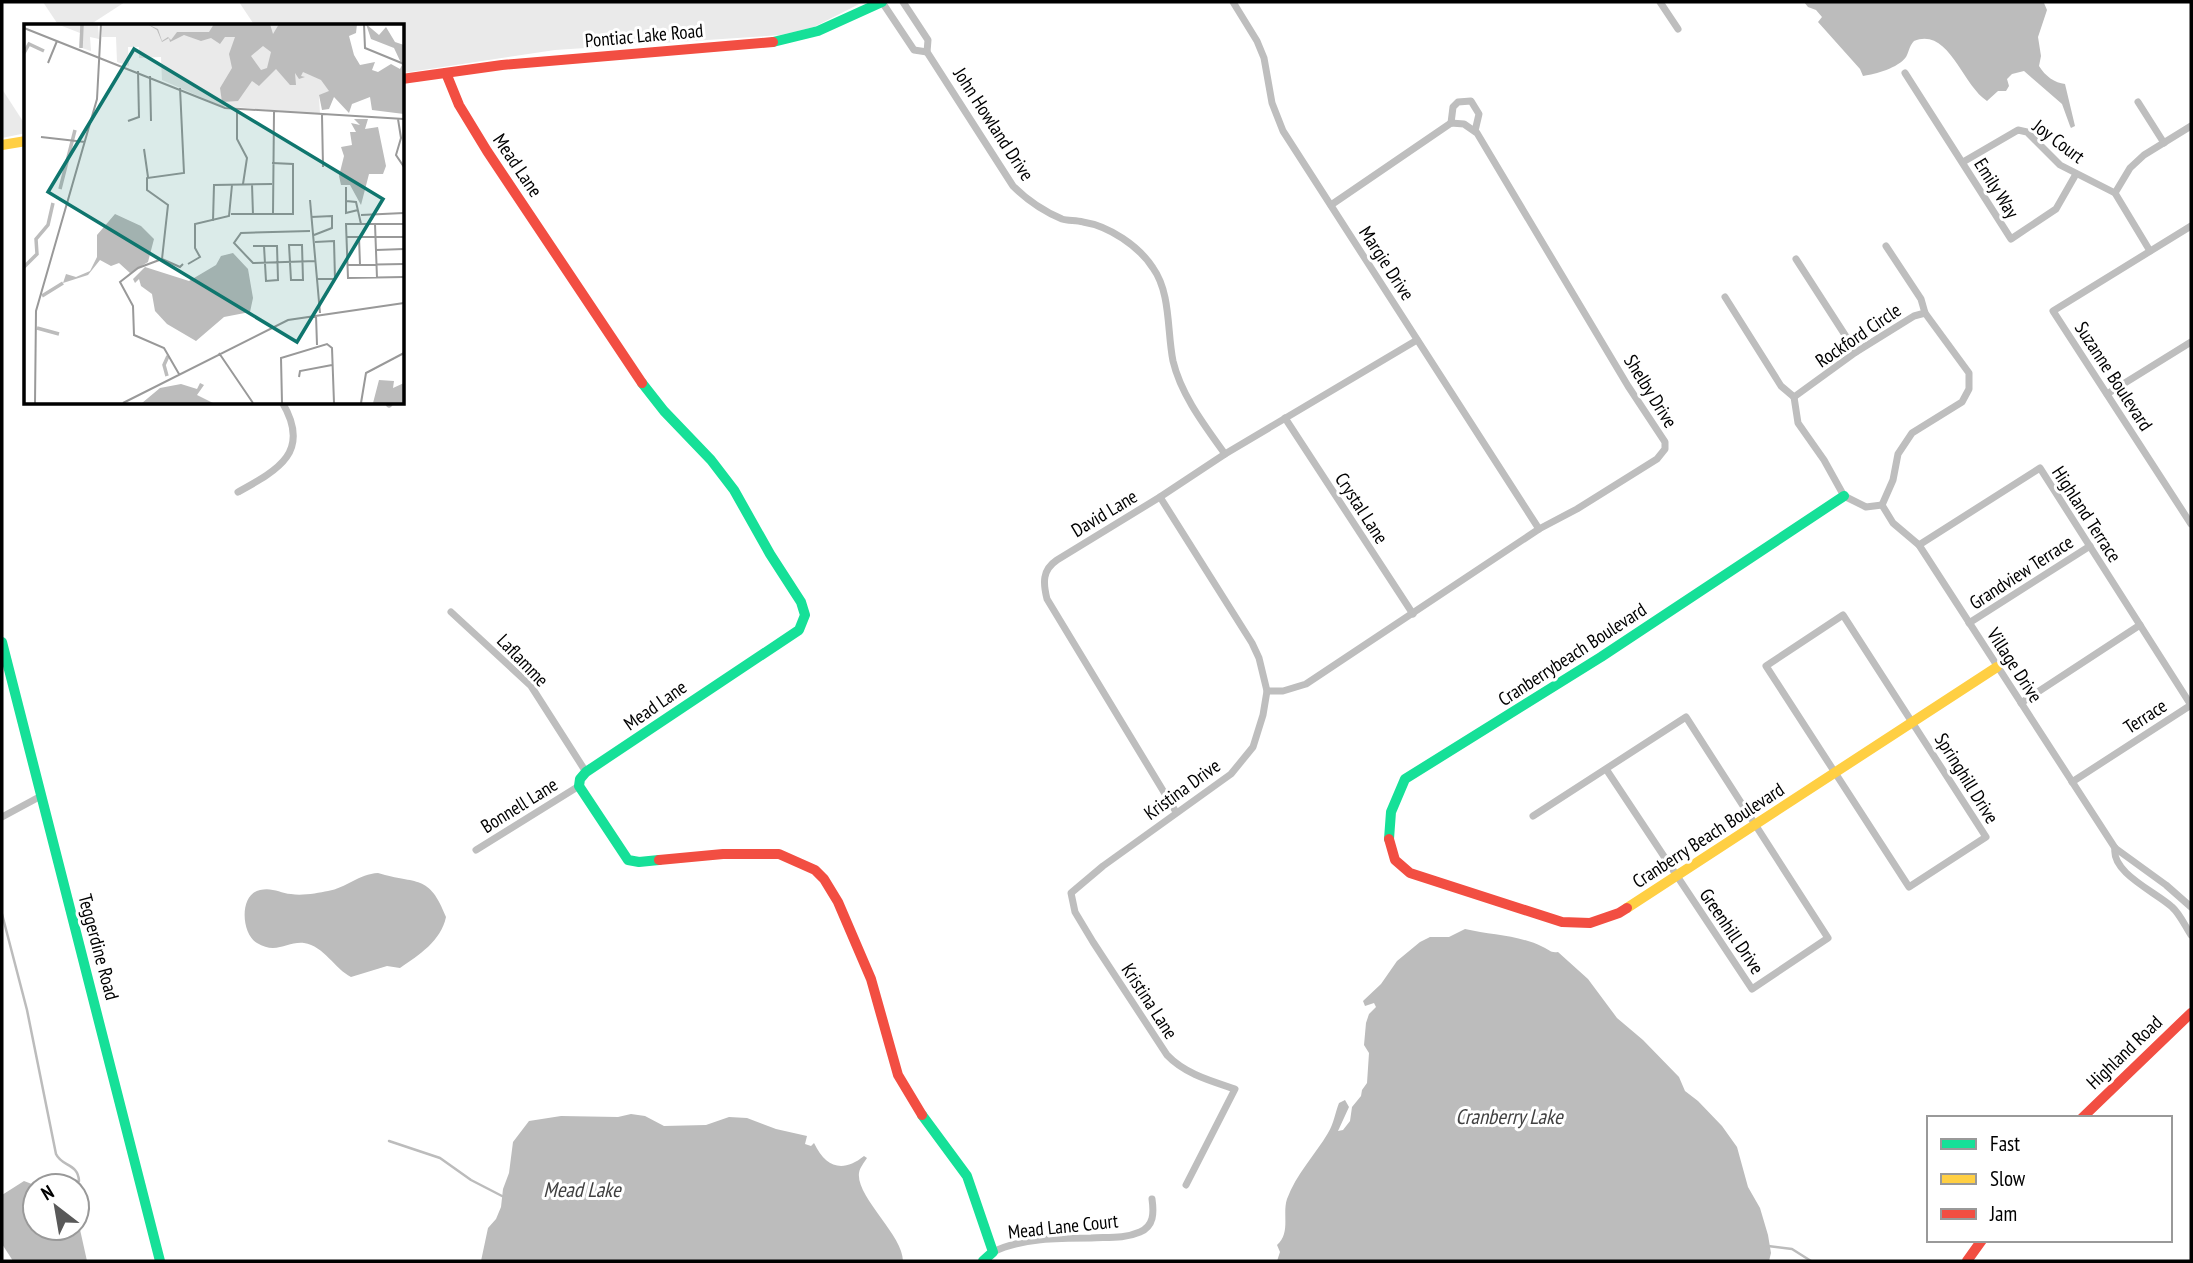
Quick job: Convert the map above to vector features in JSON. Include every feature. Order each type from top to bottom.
[{"type":"main road","name":"Pontiac Lake Road","points":[[404,79],[548,61],[779,42],[818,31],[882,2]]},
{"type":"main road","name":"Mead Lane","points":[[446,73],[459,105],[487,150],[658,406],[719,468],[732,485],[804,609],[804,622],[799,630],[586,772],[580,779],[579,786]]},
{"type":"main road","points":[[2,145],[24,141]]},
{"type":"main road","name":"Cranberrybeach Boulevard","points":[[1411,874],[1403,869],[1390,847],[1390,810],[1405,779],[1601,657],[1844,496]]},
{"type":"main road","name":"Teggerdine Road","points":[[2,642],[160,1261]]},
{"type":"main road","name":"Cranberry Beach Boulevard","points":[[1411,874],[1538,916],[1574,924],[1592,922],[1619,913],[1997,667]]},
{"type":"main road","points":[[579,786],[628,860],[639,862],[723,853],[779,853],[815,870],[824,879],[838,902],[870,979],[898,1075],[923,1116],[967,1176],[993,1252],[983,1261]]},
{"type":"main road","name":"Highland Road","points":[[2084,1116],[2190,1017]]},
{"type":"main road","points":[[1967,1261],[1981,1242]]},
{"type":"street","name":"John Howland Drive","points":[[882,2],[914,50],[927,52]]},
{"type":"street","name":"John Howland Drive","points":[[903,2],[928,40],[927,52],[1013,186],[1028,200],[1064,220],[1084,222],[1129,243],[1154,268],[1161,283],[1173,361],[1179,381],[1225,454]]},
{"type":"street","name":"Margie Drive","points":[[1233,2],[1257,41],[1264,58],[1272,103],[1283,131],[1539,529]]},
{"type":"street","points":[[1660,2],[1678,29]]},
{"type":"street","name":"Emily Way","points":[[1905,73],[2011,239],[2056,209],[2076,174]]},
{"type":"street","points":[[1331,205],[1451,123],[1464,124],[1475,131],[1479,114],[1471,101],[1458,102],[1453,107],[1451,123]]},
{"type":"street","points":[[2138,102],[2164,143]]},
{"type":"street","points":[[2150,251],[2115,193],[2130,167],[2144,155],[2191,126]]},
{"type":"street","name":"Joy Court","points":[[1963,162],[2018,130],[2027,132],[2060,165],[2115,193]]},
{"type":"street","name":"Shelby Drive","points":[[1267,691],[1283,691],[1306,684],[1539,529],[1577,509],[1657,459],[1665,449],[1665,442],[1628,386],[1475,131]]},
{"type":"street","name":"Suzanne Boulevard","points":[[2191,226],[2053,311],[2191,524]]},
{"type":"street","points":[[1886,246],[1921,299],[1925,313]]},
{"type":"street","points":[[1796,259],[1856,352]]},
{"type":"street","points":[[1725,297],[1781,386],[1794,397],[1798,423],[1824,460],[1844,496],[1866,507],[1882,505]]},
{"type":"street","name":"Rockford Circle","points":[[1794,397],[1856,352],[1914,316],[1925,313],[1969,373],[1969,388],[1962,402],[1912,433],[1898,454],[1893,480],[1882,505]]},
{"type":"street","name":"David Lane","points":[[1176,812],[1047,599],[1043,580],[1050,564],[1225,454],[1417,340]]},
{"type":"street","points":[[2107,394],[2190,346]]},
{"type":"street","points":[[238,492],[275,469],[292,450],[294,426],[283,404]]},
{"type":"street","name":"Crystal Lane","points":[[1285,418],[1413,614]]},
{"type":"street","name":"Highland Terrace","points":[[1919,545],[2040,468],[2140,625]]},
{"type":"street","name":"Kristina Drive","points":[[1072,896],[1076,887],[1231,774],[1253,747],[1263,715],[1267,691],[1259,658],[1252,643],[1160,497]]},
{"type":"street","name":"Village Drive","points":[[1882,505],[1893,523],[1919,545],[2115,848],[2191,907]]},
{"type":"street","name":"Grandview Terrace","points":[[1969,623],[2090,546]]},
{"type":"street","name":"Laflamme","points":[[451,612],[531,686],[586,772]]},
{"type":"street","points":[[1834,773],[1766,667],[1843,615],[1913,722]]},
{"type":"street","points":[[2021,703],[2140,625]]},
{"type":"street","name":"Terrace","points":[[2072,782],[2191,705],[2140,625]]},
{"type":"street","points":[[1532,816],[1686,718],[1754,825]]},
{"type":"street","name":"Springhill Drive","points":[[1834,773],[1909,887],[1986,837],[1913,722]]},
{"type":"street","points":[[1606,769],[1676,876]]},
{"type":"street","name":"Bonnell Lane","points":[[476,850],[579,786]]},
{"type":"street","points":[[2,817],[41,796]]},
{"type":"street","name":"Greenhill Drive","points":[[1676,876],[1752,989],[1828,938],[1754,825]]},
{"type":"street","name":"Village Drive","points":[[2115,848],[2114,855],[2122,869],[2172,907],[2191,935]]},
{"type":"street","name":"Kristina Lane","points":[[1072,896],[1075,912],[1167,1055],[1177,1065],[1195,1075],[1235,1089],[1186,1185]]},
{"type":"street","name":"Mead Lane Court","points":[[993,1252],[1003,1247],[1058,1238],[1116,1238],[1140,1232],[1152,1219],[1152,1199]]},
{"type":"shaded area","points":[[43,2],[125,2],[91,24],[58,24]]},
{"type":"shaded area","points":[[239,2],[863,2],[814,27],[781,35],[555,50],[404,73],[404,24],[254,24]]},
{"type":"shaded area","points":[[2,89],[24,123],[24,133],[2,138]]},
{"type":"water","points":[[1804,2],[2044,3],[2047,10],[2038,37],[2041,56],[2039,66],[2050,78],[2065,84],[2075,126],[2071,128],[2062,104],[2024,71],[2012,74],[2007,79],[2009,86],[2006,91],[1998,91],[1987,101],[1946,50],[1937,42],[1926,39],[1914,41],[1906,57],[1898,64],[1863,76],[1860,69],[1818,22],[1822,17]]},
{"type":"water","points":[[378,873],[427,887],[434,893],[446,917],[434,940],[400,968],[387,966],[351,977],[318,948],[298,943],[270,948],[257,943],[248,931],[245,923],[246,906],[253,893],[268,889],[295,895],[320,893]]},
{"type":"water","name":"Cranberry Lake","points":[[1465,929],[1524,940],[1558,952],[1588,979],[1617,1018],[1679,1077],[1685,1091],[1722,1126],[1737,1147],[1748,1187],[1760,1208],[1768,1235],[1771,1253],[1769,1261],[1277,1261],[1280,1252],[1277,1245],[1284,1235],[1286,1205],[1291,1190],[1332,1126],[1339,1103],[1345,1100],[1349,1107],[1338,1131],[1343,1130],[1350,1121],[1352,1107],[1367,1083],[1369,1053],[1364,1045],[1366,1023],[1369,1014],[1376,1007],[1374,1003],[1365,1006],[1363,1001],[1381,984],[1397,961],[1420,942],[1430,937],[1449,937]]},
{"type":"water","name":"Mead Lake","points":[[631,1114],[645,1116],[664,1126],[706,1125],[729,1117],[747,1118],[776,1129],[807,1136],[805,1144],[811,1146],[814,1143],[824,1158],[836,1165],[849,1165],[864,1156],[867,1158],[859,1173],[860,1183],[896,1240],[903,1261],[481,1261],[488,1228],[501,1207],[513,1142],[529,1121],[561,1116],[618,1117]]},
{"type":"water","points":[[21,1183],[21,1242],[83,1242],[87,1261],[13,1261],[2,1244],[2,1195]]},
{"type":"waterway","points":[[2,914],[27,1010],[56,1154],[76,1172]]},
{"type":"waterway","points":[[389,1141],[440,1158],[471,1180],[502,1196]]},
{"type":"waterway","points":[[1768,1246],[1792,1249],[1811,1261]]},
{"type":"traffic: fast","points":[[773,42],[818,31],[882,2]]},
{"type":"traffic: fast","points":[[642,383],[664,411],[711,460],[734,490],[801,602],[805,615],[799,630],[586,772],[580,779],[579,786],[628,860],[659,860]]},
{"type":"traffic: fast","points":[[1389,839],[1391,812],[1405,779],[1601,657],[1844,496]]},
{"type":"traffic: fast","points":[[2,642],[160,1261]]},
{"type":"traffic: fast","points":[[922,1115],[967,1176],[993,1252],[983,1261]]},
{"type":"traffic: slow","points":[[2,145],[24,141]]},
{"type":"traffic: slow","points":[[1627,908],[1997,667]]},
{"type":"traffic: jam","points":[[404,79],[502,65],[773,42]]},
{"type":"traffic: jam","points":[[446,73],[459,105],[487,151],[642,383]]},
{"type":"traffic: jam","points":[[1389,839],[1395,860],[1410,873],[1562,922],[1590,923],[1627,908]]},
{"type":"traffic: jam","points":[[659,860],[723,854],[779,854],[815,870],[838,902],[871,979],[898,1075],[922,1115]]},
{"type":"traffic: jam","points":[[2084,1116],[2191,1013]]},
{"type":"traffic: jam","points":[[1967,1261],[1981,1242]]}]
